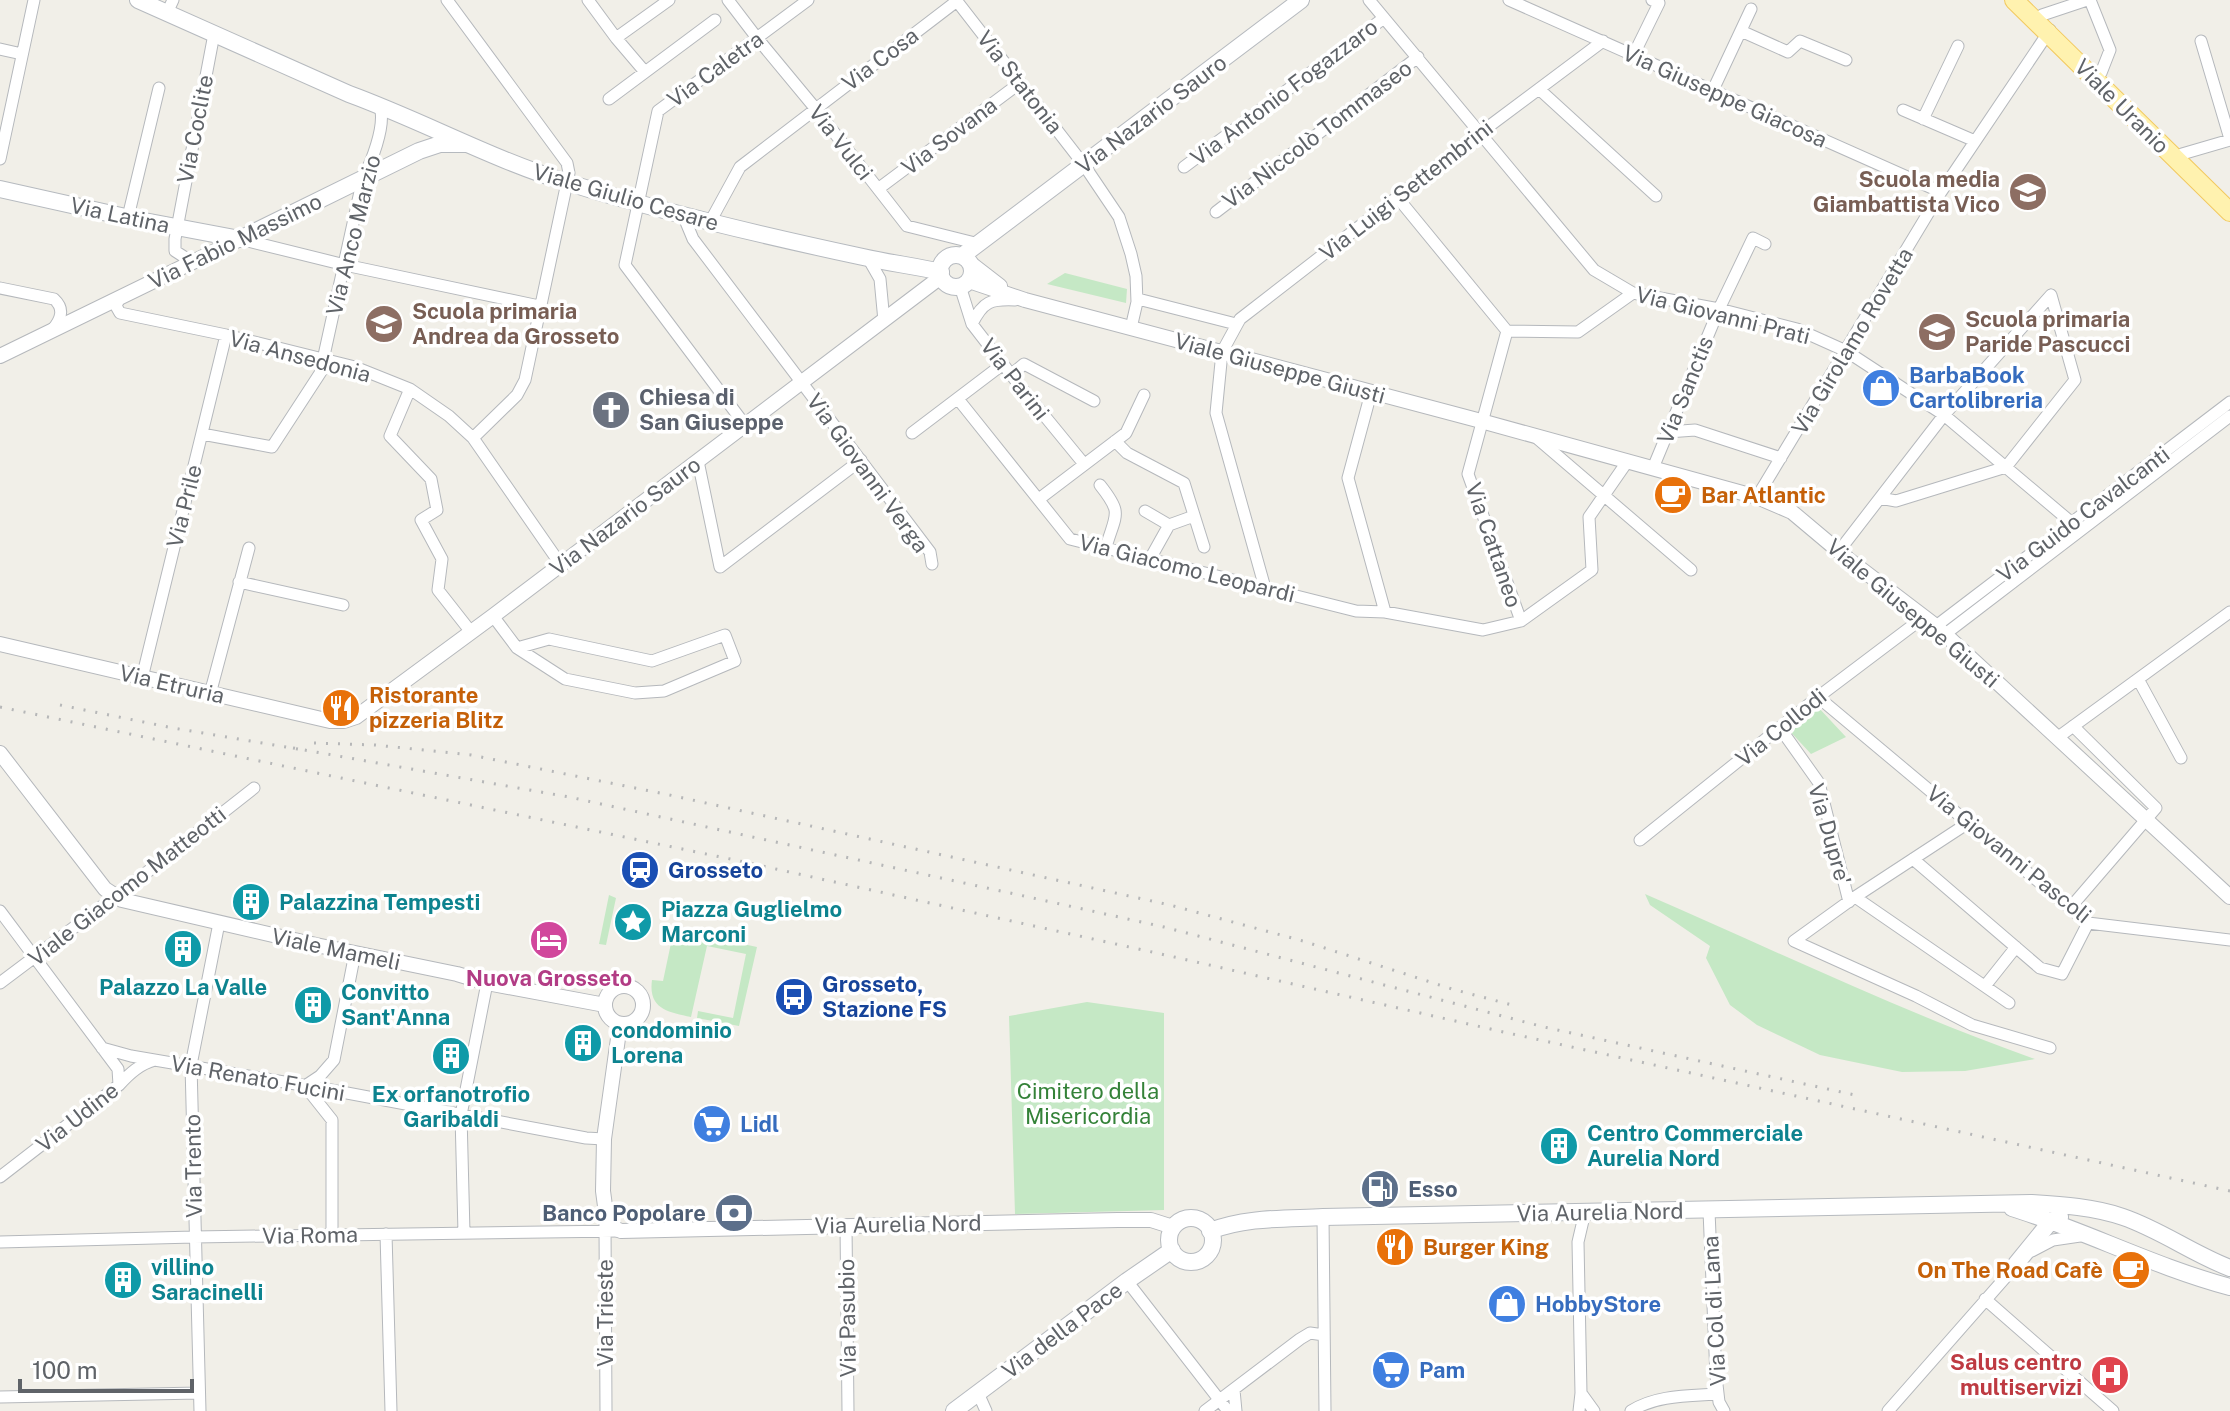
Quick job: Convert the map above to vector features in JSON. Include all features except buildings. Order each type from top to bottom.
[{"type":"main road","name":"Viale Giulio Cesare","points":[[138,0],[170,6],[214,34],[349,94],[568,183],[710,222],[868,258],[914,265],[941,274]]},
{"type":"main road","name":"Via Nazario Sauro","points":[[961,258],[1301,0]]},
{"type":"main road","name":"Viale Uranio","points":[[2014,0],[2048,25],[2101,73],[2230,201]]},
{"type":"main road","name":"Viale Uranio","points":[[2027,0],[2230,212]]},
{"type":"main road","name":"Viale Giulio Cesare","points":[[349,94],[421,130],[424,142],[419,151]]},
{"type":"main road","name":"Via Fabio Massimo","points":[[240,239],[419,151],[448,143],[473,145]]},
{"type":"main road","name":"Via Latina","points":[[0,189],[240,239]]},
{"type":"main road","name":"Viale Giulio Cesare","points":[[914,265],[924,260],[961,258]]},
{"type":"main road","points":[[941,274],[942,264],[961,258],[972,271],[965,283]]},
{"type":"main road","name":"Viale Giuseppe Giusti","points":[[941,274],[949,285],[965,283]]},
{"type":"main road","name":"Via Aurelia Nord","points":[[1991,1202],[2058,1218],[2092,1236],[2178,1272],[2230,1287]]},
{"type":"main road","name":"Via Aurelia Nord","points":[[1173,1227],[1183,1220],[1196,1219],[1210,1231],[1228,1224],[1250,1221],[1323,1217],[1709,1211],[1991,1202],[2053,1204],[2089,1209],[2136,1222],[2230,1268]]},
{"type":"main road","points":[[2016,1264],[2026,1249],[2058,1218],[2089,1209]]},
{"type":"main road","points":[[2018,1210],[2027,1226],[2026,1249]]},
{"type":"main road","points":[[2058,1218],[2091,1218],[2114,1224],[2210,1260]]},
{"type":"main road","points":[[1173,1227],[1169,1239],[1172,1250],[1187,1262],[1206,1256],[1212,1244],[1210,1231]]},
{"type":"main road","name":"Via della Pace","points":[[954,1411],[1172,1250]]},
{"type":"street","points":[[0,159],[34,0]]},
{"type":"street","points":[[447,0],[567,163],[568,183],[525,380],[517,395],[473,438]]},
{"type":"street","points":[[588,0],[645,72]]},
{"type":"street","points":[[616,38],[669,0]]},
{"type":"street","name":"Via Vulci","points":[[728,0],[907,226],[980,244]]},
{"type":"street","name":"Via Caletra","points":[[745,425],[625,265],[658,111],[808,0]]},
{"type":"street","name":"Via Statonia","points":[[956,0],[1084,165],[1119,217],[1136,276],[1138,299],[1131,328]]},
{"type":"street","name":"Via Cosa","points":[[710,222],[740,167],[956,0]]},
{"type":"street","name":"Via Giovanni Prati","points":[[1369,0],[1594,270],[1633,293],[1719,309],[1797,329],[1846,351],[1944,415],[2072,523]]},
{"type":"street","name":"Via Giuseppe Giacosa","points":[[1509,0],[1941,192]]},
{"type":"street","points":[[1634,54],[1659,3],[1652,0]]},
{"type":"street","points":[[2048,25],[2089,0],[2110,50],[2101,73]]},
{"type":"street","points":[[1713,90],[1751,9]]},
{"type":"street","name":"Via Antonio Fogazzaro","points":[[1184,167],[1384,18]]},
{"type":"street","points":[[609,99],[715,20]]},
{"type":"street","name":"Via Girolamo Rovetta","points":[[1757,497],[1941,192],[2048,25]]},
{"type":"street","points":[[1741,31],[1788,52],[1800,41],[1846,60]]},
{"type":"street","name":"Via Coclite","points":[[176,227],[214,34]]},
{"type":"street","name":"Via Luigi Settembrini","points":[[1222,352],[1240,319],[1603,41]]},
{"type":"street","points":[[2182,154],[2230,139],[2201,41]]},
{"type":"street","points":[[1923,119],[1958,46]]},
{"type":"street","points":[[0,49],[22,54]]},
{"type":"street","name":"Via Niccolò Tommaseo","points":[[1216,212],[1418,57]]},
{"type":"street","name":"Via Sovana","points":[[878,189],[1020,83]]},
{"type":"street","points":[[128,217],[159,88]]},
{"type":"street","points":[[1540,90],[1656,196]]},
{"type":"street","points":[[1903,110],[1975,141]]},
{"type":"street","name":"Via Anco Marzio","points":[[325,360],[363,178],[373,156],[381,111]]},
{"type":"street","points":[[1397,197],[1507,331],[1578,332],[1633,293]]},
{"type":"street","name":"Via Giovanni Verga","points":[[683,215],[693,239],[930,552],[932,564]]},
{"type":"street","points":[[176,227],[175,251],[192,262]]},
{"type":"street","name":"Via Sanctis","points":[[1653,468],[1719,309],[1753,238],[1765,244]]},
{"type":"street","points":[[240,239],[345,265],[539,306]]},
{"type":"street","name":"Via Fabio Massimo","points":[[0,356],[240,239]]},
{"type":"street","points":[[868,258],[880,279],[884,321]]},
{"type":"street","name":"Viale Giuseppe Giusti","points":[[961,258],[993,282],[1025,300]]},
{"type":"street","name":"Via Nazario Sauro","points":[[344,721],[372,706],[493,616],[884,321],[941,274]]},
{"type":"street","name":"Viale Giuseppe Giusti","points":[[965,283],[1653,468],[1757,497],[1792,512],[1935,626],[2230,897]]},
{"type":"street","name":"Via Parini","points":[[965,283],[972,324],[1084,464]]},
{"type":"street","points":[[0,288],[54,299],[61,310],[53,329]]},
{"type":"street","points":[[1839,551],[1944,415],[2051,295],[2075,380],[2006,467],[1896,501],[1880,498]]},
{"type":"street","name":"Via Ansedonia","points":[[120,297],[116,306],[120,313],[355,367],[410,389],[449,416],[473,438],[561,565]]},
{"type":"street","points":[[1138,299],[1236,324]]},
{"type":"street","points":[[972,324],[982,307],[989,302],[1025,300]]},
{"type":"street","name":"Via Cattaneo","points":[[1507,331],[1468,474],[1521,621]]},
{"type":"street","name":"Via Prile","points":[[142,678],[226,335]]},
{"type":"street","points":[[1222,352],[1216,413],[1265,588]]},
{"type":"street","points":[[202,434],[272,447],[325,360]]},
{"type":"street","points":[[912,433],[1003,364]]},
{"type":"street","points":[[1011,375],[1024,364],[1094,401]]},
{"type":"street","points":[[410,389],[390,436],[431,479],[437,510],[421,520],[442,559],[438,590],[471,632]]},
{"type":"street","points":[[1371,393],[1348,478],[1385,612]]},
{"type":"street","points":[[1039,499],[1126,433],[1144,395]]},
{"type":"street","name":"Via Giacomo Leopardi","points":[[958,399],[1070,539],[1356,611],[1385,612],[1483,630],[1521,621]]},
{"type":"street","name":"Via Guido Cavalcanti","points":[[1935,626],[2230,402]]},
{"type":"street","name":"Via Guido Cavalcanti","points":[[1935,626],[2230,416]]},
{"type":"street","points":[[1668,432],[1695,430],[1781,458]]},
{"type":"street","name":"Viale Giuseppe Giusti","points":[[1534,436],[1691,570]]},
{"type":"street","points":[[1115,441],[1127,453],[1184,483],[1204,547]]},
{"type":"street","points":[[698,461],[720,567],[861,460]]},
{"type":"street","points":[[1521,621],[1592,570],[1589,517],[1627,462]]},
{"type":"street","points":[[1100,485],[1115,504],[1117,512],[1106,547]]},
{"type":"street","points":[[1145,511],[1169,525]]},
{"type":"street","points":[[1150,559],[1169,525],[1194,516]]},
{"type":"street","points":[[210,694],[249,548]]},
{"type":"street","points":[[239,582],[343,605]]},
{"type":"street","points":[[2057,738],[2228,614],[2230,630]]},
{"type":"street","points":[[493,616],[517,648],[565,679],[635,693],[664,691],[735,661],[725,635],[652,661],[549,639],[517,648]]},
{"type":"street","name":"Via Collodi","points":[[1640,840],[1818,697],[1935,626]]},
{"type":"street","name":"Via Etruria","points":[[0,644],[330,721],[344,721]]},
{"type":"street","points":[[2138,679],[2181,758]]},
{"type":"street","name":"Via Giovanni Pascoli","points":[[1818,697],[2088,923],[2230,940]]},
{"type":"street","points":[[2070,908],[2156,808],[2073,726]]},
{"type":"street","name":"Via Dupre'","points":[[1780,728],[1819,783],[1852,899]]},
{"type":"street","points":[[0,753],[105,889],[115,897]]},
{"type":"street","name":"Viale Giacomo Matteotti","points":[[0,983],[254,788]]},
{"type":"street","points":[[1968,823],[1794,941],[1972,1025],[2050,1048]]},
{"type":"street","points":[[1913,859],[2040,968],[2062,974],[2088,923]]},
{"type":"street","name":"Viale Mameli","points":[[115,897],[487,983],[605,1005]]},
{"type":"street","points":[[1852,899],[2009,1003]]},
{"type":"street","points":[[0,911],[118,1069],[119,1085]]},
{"type":"street","name":"Via Trento","points":[[200,1411],[191,1065],[219,923]]},
{"type":"street","points":[[1985,986],[2016,947]]},
{"type":"street","points":[[332,1235],[332,1120],[305,1086],[320,1076],[334,1060],[355,953]]},
{"type":"street","points":[[464,1233],[461,1115],[487,983]]},
{"type":"street","points":[[619,986],[633,987],[640,994],[643,1007],[640,1016],[631,1023],[620,1024],[609,1017],[606,997],[619,986]]},
{"type":"street","name":"Via Trieste","points":[[606,1411],[604,1139],[620,1024]]},
{"type":"street","name":"Via Renato Fucini","points":[[102,1048],[120,1054],[604,1139]]},
{"type":"street","name":"Via Udine","points":[[0,1177],[138,1067],[156,1060]]},
{"type":"street","name":"Via Col di Lana","points":[[1709,1211],[1718,1394],[1724,1411]]},
{"type":"street","points":[[1579,1411],[1578,1242],[1585,1212]]},
{"type":"street","points":[[1323,1217],[1325,1411]]},
{"type":"street","name":"Via Aurelia Nord","points":[[621,1231],[1129,1220],[1151,1220],[1173,1227]]},
{"type":"street","name":"Via Trieste","points":[[605,1222],[621,1231]]},
{"type":"street","name":"Via Roma","points":[[0,1242],[464,1233],[605,1222]]},
{"type":"street","name":"Via Pasubio","points":[[846,1226],[848,1411]]},
{"type":"street","points":[[386,1234],[391,1411]]},
{"type":"street","points":[[1888,1411],[2016,1264],[2036,1248],[2053,1240],[2092,1236]]},
{"type":"street","points":[[1127,1281],[1228,1411]]},
{"type":"street","points":[[1985,1299],[2113,1411]]},
{"type":"street","points":[[1205,1411],[1305,1336],[1310,1333],[1324,1335]]},
{"type":"street","points":[[1234,1390],[1236,1411]]},
{"type":"street","points":[[0,1397],[199,1393]]},
{"type":"street","points":[[978,1393],[986,1411]]},
{"type":"street","points":[[1581,1393],[1586,1411]]},
{"type":"street","points":[[1581,1393],[1594,1411]]},
{"type":"street","points":[[1631,1411],[1643,1403],[1661,1399],[1718,1394]]},
{"type":"street","points":[[1640,1411],[1653,1401]]},
{"type":"green space","points":[[1065,273],[1127,289],[1126,303],[1047,284]]},
{"type":"green space","points":[[1817,706],[1846,737],[1811,754],[1786,727]]},
{"type":"green space","points":[[1645,894],[1887,1001],[2035,1059],[1965,1071],[1902,1072],[1820,1055],[1757,1025],[1730,1005],[1706,958],[1710,946],[1650,905]]},
{"type":"green space","points":[[609,895],[616,898],[606,945],[599,944]]},
{"type":"green space","points":[[674,929],[757,947],[739,1026],[697,1018],[698,1011],[733,1018],[746,954],[707,946],[691,1017],[667,1011],[657,1003],[653,997],[652,980],[663,981]]},
{"type":"green space","name":"Cimitero della Misericordia","points":[[1087,1002],[1164,1013],[1164,1210],[1015,1214],[1009,1016]]},
{"type":"railway","points":[[60,705],[304,750]]},
{"type":"railway","points":[[0,707],[735,860],[2230,1191]]},
{"type":"railway","points":[[314,743],[375,745],[471,755],[665,794],[1170,905],[1303,941],[1452,989],[1516,1006]]},
{"type":"railway","points":[[293,748],[569,797],[1164,927],[1544,1027],[1855,1095]]},
{"type":"place","name":"Scuola media Giambattista Vico","points":[[2028,192]]},
{"type":"place","name":"Scuola primaria Andrea da Grosseto","points":[[384,324]]},
{"type":"place","name":"Scuola primaria Paride Pascucci","points":[[1937,332]]},
{"type":"place","name":"BarbaBook Cartolibreria","points":[[1881,388]]},
{"type":"place","name":"Chiesa di San Giuseppe","points":[[611,410]]},
{"type":"place","name":"Bar Atlantic","points":[[1673,495]]},
{"type":"place","name":"Ristorante pizzeria Blitz","points":[[341,708]]},
{"type":"place","name":"Grosseto","points":[[640,870]]},
{"type":"place","name":"Palazzina Tempesti","points":[[251,902]]},
{"type":"place","name":"Piazza Guglielmo Marconi","points":[[633,922]]},
{"type":"place","name":"Nuova Grosseto","points":[[549,940]]},
{"type":"place","name":"Palazzo La Valle","points":[[183,949]]},
{"type":"place","name":"Grosseto, Stazione FS","points":[[794,997]]},
{"type":"place","name":"Convitto Sant'Anna","points":[[313,1005]]},
{"type":"place","name":"condominio Lorena","points":[[583,1043]]},
{"type":"place","name":"Ex orfanotrofio Garibaldi","points":[[451,1056]]},
{"type":"place","name":"Lidl","points":[[712,1124]]},
{"type":"place","name":"Centro Commerciale Aurelia Nord","points":[[1559,1146]]},
{"type":"place","name":"Esso","points":[[1380,1189]]},
{"type":"place","name":"Banco Popolare","points":[[734,1213]]},
{"type":"place","name":"Burger King","points":[[1395,1247]]},
{"type":"place","name":"On The Road Cafè","points":[[2131,1270]]},
{"type":"place","name":"villino Saracinelli","points":[[123,1280]]},
{"type":"place","name":"HobbyStore","points":[[1507,1304]]},
{"type":"place","name":"Pam","points":[[1391,1370]]},
{"type":"place","name":"Salus centro multiservizi","points":[[2110,1375]]}]
